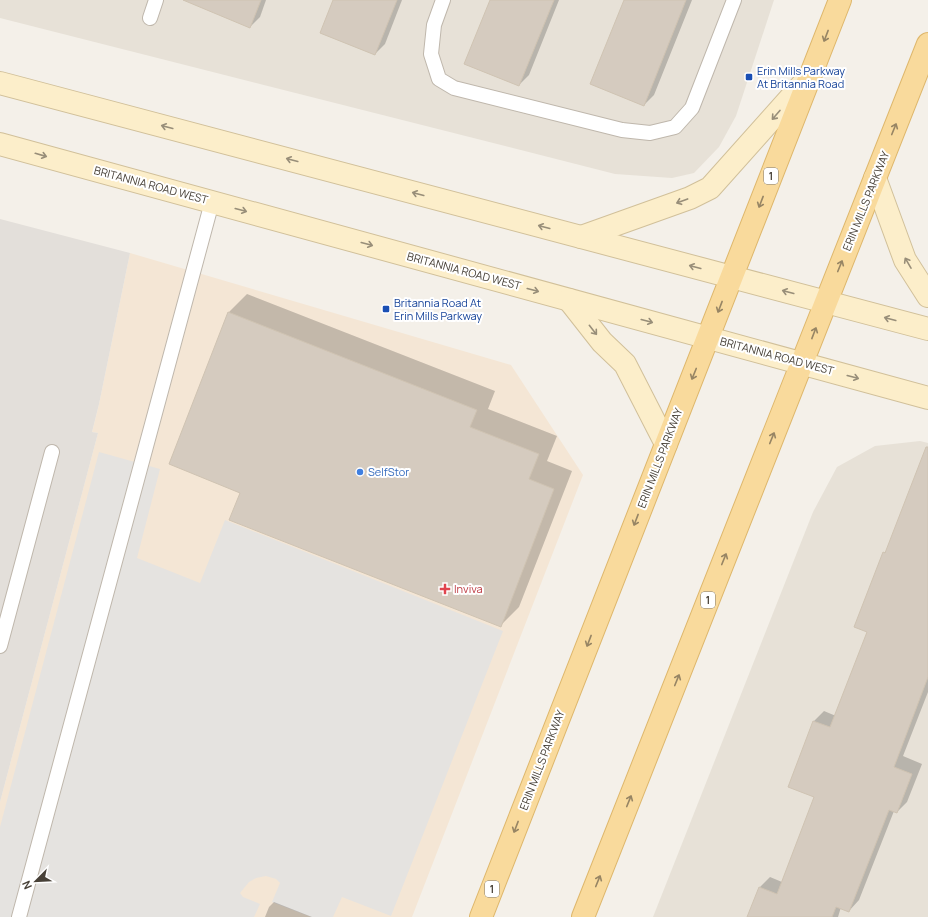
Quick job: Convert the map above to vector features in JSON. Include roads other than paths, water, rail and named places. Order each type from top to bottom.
[{"type":"main road","name":"ERIN MILLS PARKWAY","points":[[480,917],[840,0]]},
{"type":"main road","name":"ERIN MILLS PARKWAY","points":[[583,917],[928,44]]},
{"type":"main road","points":[[581,237],[690,198],[710,188],[811,75]]},
{"type":"main road","points":[[0,83],[928,329]]},
{"type":"main road","name":"BRITANNIA ROAD WEST","points":[[0,144],[928,398]]},
{"type":"main road","points":[[875,178],[906,260],[928,296]]},
{"type":"main road","points":[[569,300],[602,342],[625,364],[666,444]]},
{"type":"lane","points":[[150,18],[156,0]]},
{"type":"lane","points":[[443,0],[434,24],[431,54],[439,79],[454,88],[622,130],[650,133],[675,127],[692,108],[734,0]]},
{"type":"lane","points":[[19,917],[212,202]]},
{"type":"lane","points":[[0,646],[52,452]]},
{"type":"place","name":"Erin Mills Parkway At Britannia Road","points":[[749,77]]},
{"type":"place","name":"Britannia Road At Erin Mills Parkway","points":[[386,309]]},
{"type":"place","name":"SelfStor","points":[[360,472]]},
{"type":"place","name":"Inviva","points":[[445,589]]}]
